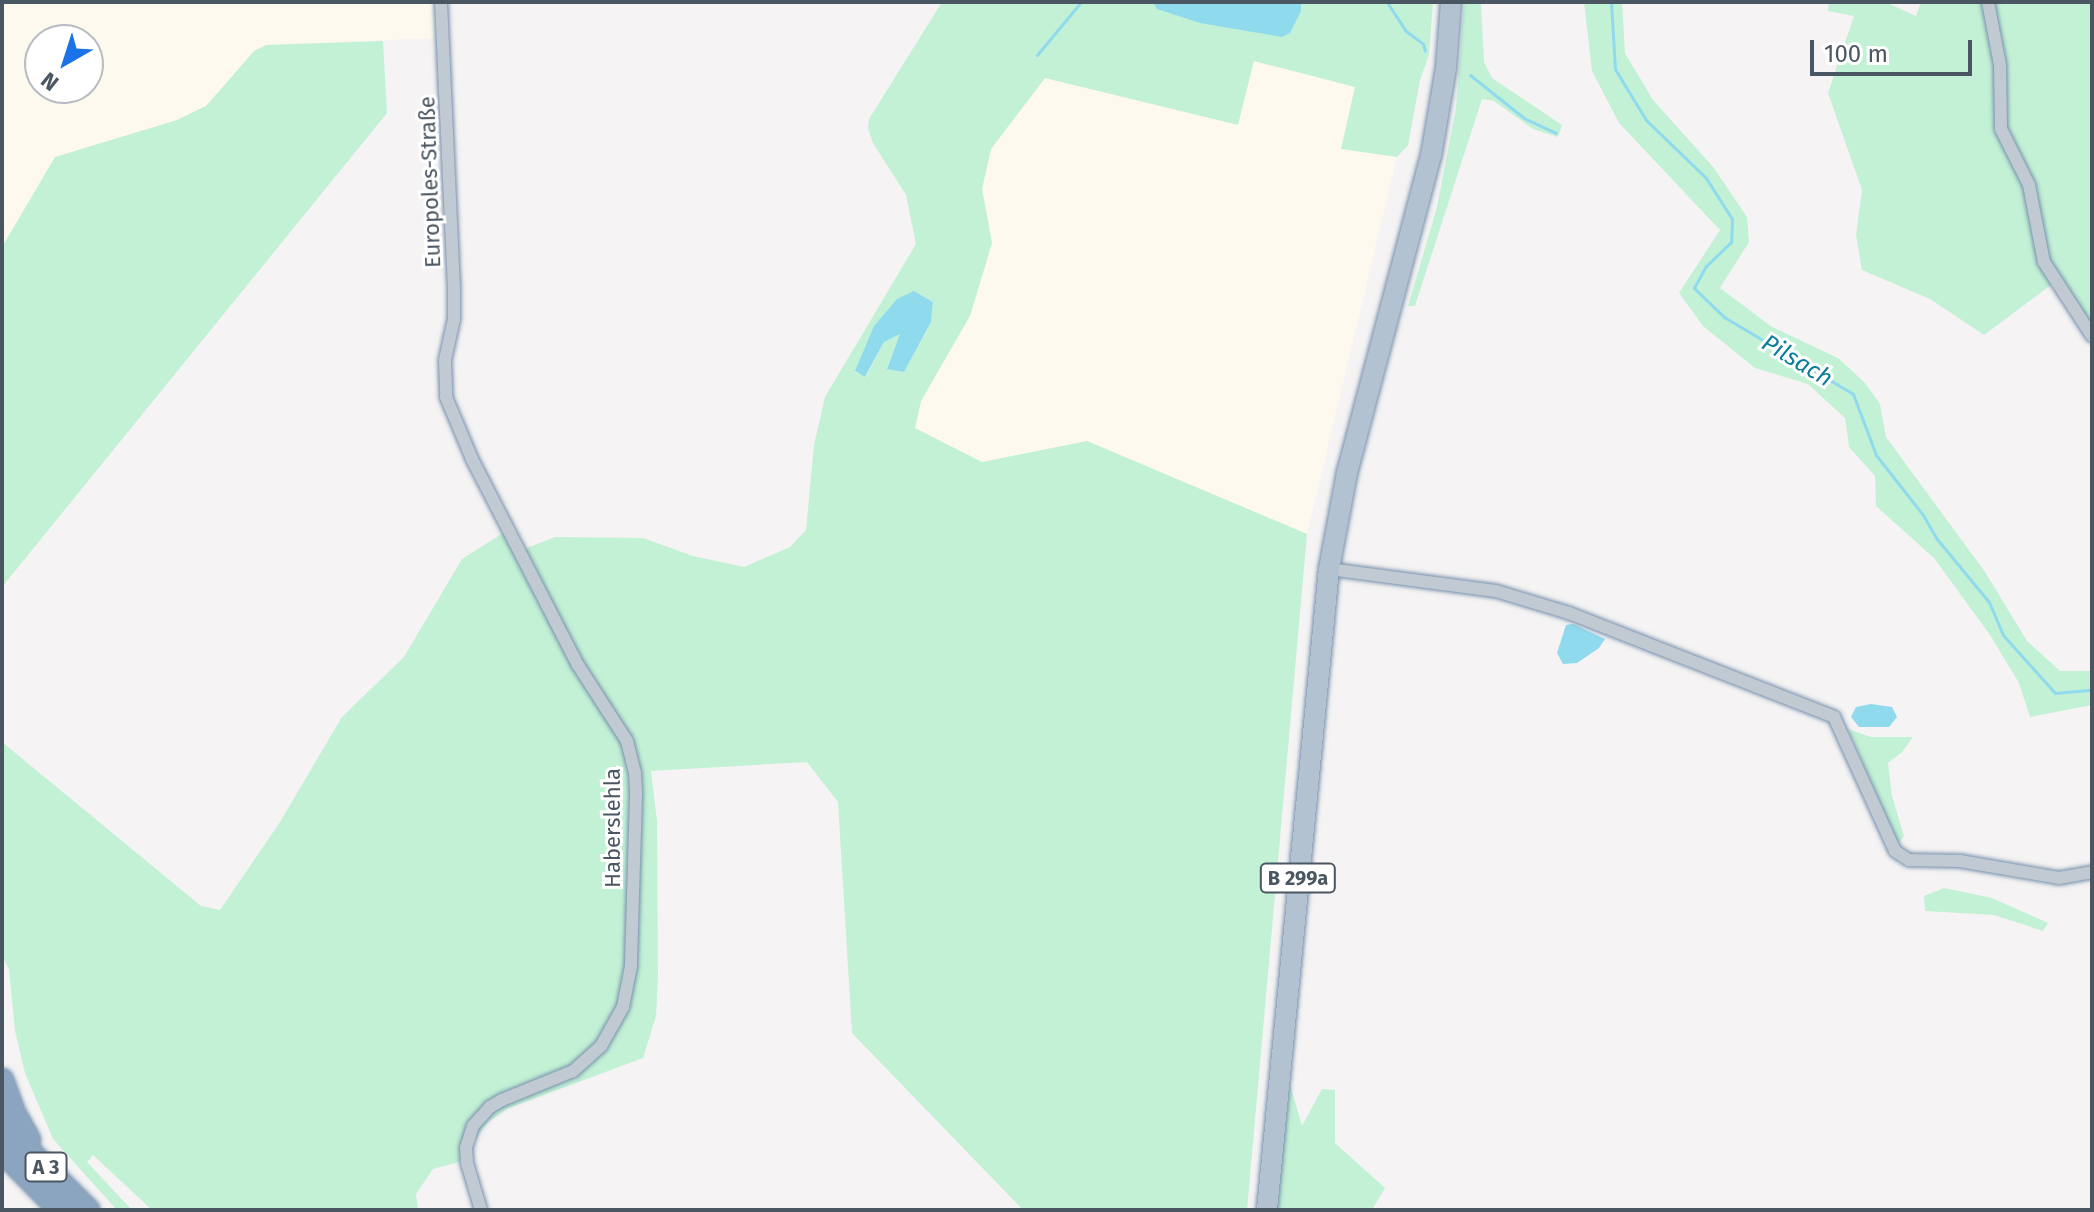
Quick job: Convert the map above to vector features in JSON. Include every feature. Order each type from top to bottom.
[{"type":"highway","points":[[2,1080],[13,1111],[41,1162]]},
{"type":"highway","name":"A 3","points":[[2,1124],[88,1210]]},
{"type":"highway","name":"A 3","points":[[2,1151],[60,1210]]},
{"type":"main road","name":"B 299a","points":[[1267,1210],[1329,569],[1350,459],[1431,156],[1446,68],[1451,2]]},
{"type":"street","name":"Europoles-Straße","points":[[441,2],[454,290],[454,319],[445,360]]},
{"type":"street","points":[[1988,2],[2000,65],[2001,129],[2029,185],[2044,262],[2092,336]]},
{"type":"street","name":"Haberslehla","points":[[445,360],[446,397],[472,459],[578,665],[621,730],[635,773],[631,966],[623,1007],[601,1046],[581,1065],[558,1079],[490,1107],[473,1126],[466,1148],[467,1163],[481,1210]]},
{"type":"street","points":[[1329,569],[1496,591],[1569,613],[1834,717],[1895,851],[1909,860],[1960,861],[2059,878],[2092,872]]},
{"type":"shaded area","points":[[2,2],[435,2],[437,38],[266,45],[254,51],[207,106],[177,120],[17,227],[2,247]]},
{"type":"shaded area","points":[[1253,61],[1355,87],[1341,149],[1397,157],[1307,534],[1087,441],[982,462],[915,429],[921,401],[970,316],[992,243],[982,189],[991,149],[1045,78],[1238,124]]},
{"type":"green space","points":[[942,2],[1433,2],[1429,55],[1420,80],[1408,145],[1397,157],[1341,149],[1355,87],[1254,61],[1238,125],[1045,78],[991,149],[982,189],[992,243],[970,316],[921,401],[915,428],[982,462],[1087,441],[1307,534],[1247,1210],[1023,1210],[852,1033],[838,802],[807,762],[651,771],[657,821],[658,978],[656,1016],[643,1058],[509,1108],[488,1122],[459,1162],[433,1169],[416,1194],[418,1210],[152,1210],[93,1155],[87,1162],[132,1210],[117,1210],[53,1139],[25,1073],[15,1031],[9,969],[2,956],[2,742],[201,906],[220,910],[280,822],[342,717],[404,657],[462,559],[503,533],[514,553],[555,537],[643,538],[693,556],[744,567],[790,547],[806,530],[814,445],[825,397],[916,244],[906,195],[873,143],[868,129],[869,119]],"holes":[[[914,291],[933,302],[931,322],[904,372],[887,368],[901,333],[884,342],[866,377],[855,372]]]},
{"type":"green space","points":[[1464,2],[1481,2],[1484,62],[1492,78],[1562,125],[1558,137],[1533,129],[1494,101],[1482,99],[1415,306],[1408,306],[1437,207],[1456,108]]},
{"type":"green space","points":[[1584,2],[1622,2],[1625,53],[1653,100],[1714,168],[1747,217],[1749,242],[1720,288],[1772,327],[1838,358],[1865,383],[1880,404],[1886,437],[1985,572],[2027,641],[2060,671],[2092,671],[2092,705],[2030,717],[2019,683],[1990,635],[1934,558],[1876,506],[1875,476],[1849,447],[1845,418],[1808,384],[1755,368],[1703,326],[1679,293],[1720,230],[1619,123],[1592,71]]},
{"type":"green space","points":[[1829,2],[1885,2],[1916,16],[1921,2],[2092,2],[2092,325],[2072,297],[2055,282],[1984,335],[1930,299],[1862,270],[1856,235],[1862,190],[1828,93],[1854,16],[1828,11]]},
{"type":"green space","points":[[383,41],[387,113],[2,587],[2,247],[55,157],[177,120],[206,106],[254,51],[266,45]]},
{"type":"green space","points":[[1848,729],[1871,737],[1913,737],[1902,752],[1888,763],[1892,796],[1904,836],[1898,844]]},
{"type":"green space","points":[[1944,888],[1992,898],[2048,923],[2043,931],[1994,915],[1925,911],[1924,896]]},
{"type":"green space","points":[[1290,1084],[1302,1126],[1322,1089],[1335,1090],[1335,1143],[1385,1188],[1372,1210],[1276,1210]]},
{"type":"water","points":[[1153,2],[1301,2],[1301,11],[1290,33],[1282,37],[1200,23],[1157,9]]},
{"type":"water","points":[[914,291],[933,302],[931,322],[904,372],[887,369],[900,334],[884,342],[865,377],[855,371],[874,326],[897,299]]},
{"type":"water","points":[[1573,624],[1605,639],[1599,648],[1577,663],[1563,664],[1557,653],[1566,625]]},
{"type":"water","points":[[1871,704],[1892,707],[1897,717],[1889,727],[1859,727],[1851,717],[1856,707]]},
{"type":"waterway","points":[[1037,55],[1081,2]]},
{"type":"waterway","points":[[1387,2],[1406,31],[1423,44],[1425,51]]},
{"type":"waterway","name":"Pilsach","points":[[1611,2],[1615,69],[1646,120],[1706,178],[1732,219],[1731,242],[1706,266],[1694,288],[1724,317],[1853,394],[1876,455],[1923,515],[1937,539],[1989,602],[2003,635],[2055,693],[2092,690]]},
{"type":"waterway","points":[[1470,75],[1524,118],[1556,133]]}]
